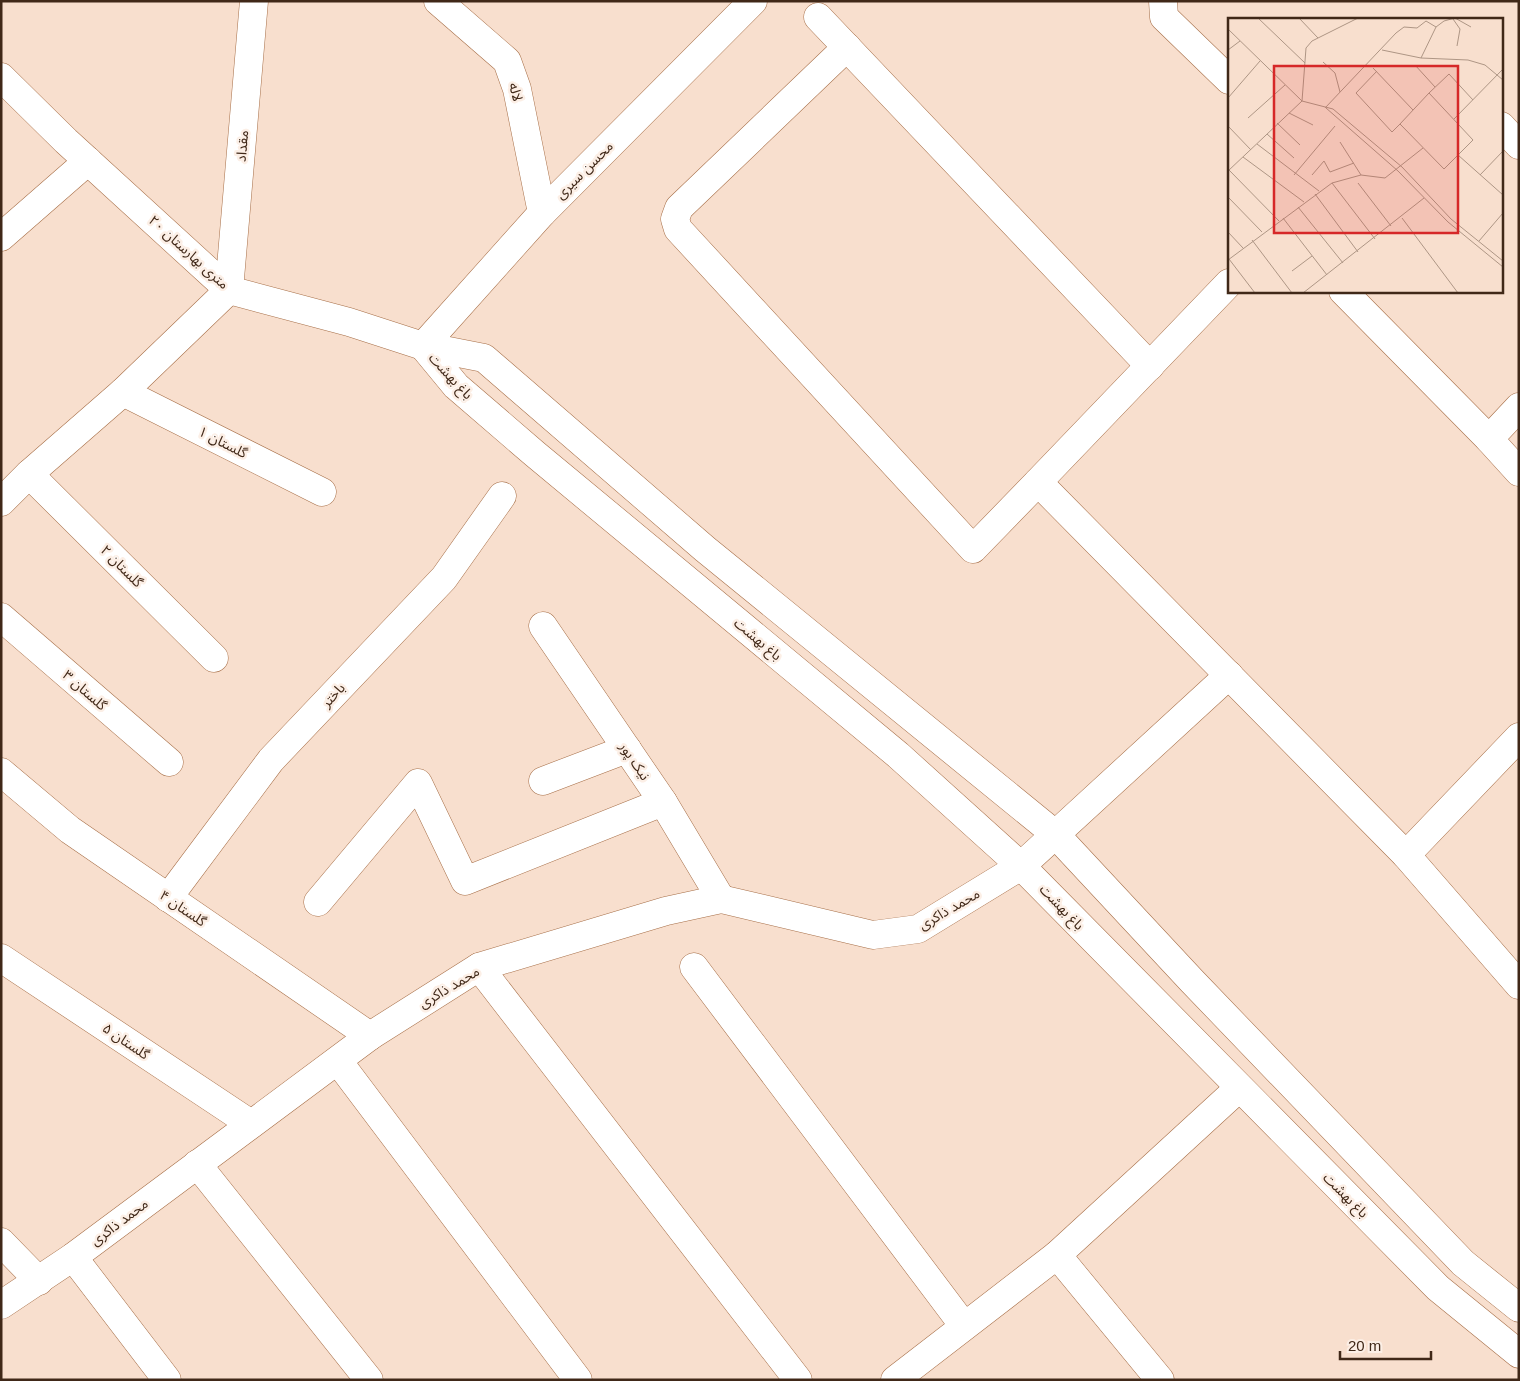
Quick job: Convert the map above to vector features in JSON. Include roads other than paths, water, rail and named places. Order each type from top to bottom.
[{"type":"street","name":"مقداد","points":[[229,290],[254,1]]},
{"type":"street","name":"لاله","points":[[438,1],[506,61],[517,89],[542,213]]},
{"type":"street","points":[[1163,1],[1164,17],[1228,79]]},
{"type":"street","name":"محسن سیری","points":[[423,346],[542,213],[740,5]]},
{"type":"street","points":[[818,17],[1150,366]]},
{"type":"street","points":[[847,47],[679,208],[675,218],[678,229],[973,549],[1228,284]]},
{"type":"street","name":"۲۰ متری بهارستان","points":[[1,77],[66,142],[229,290],[349,322],[423,346]]},
{"type":"street","points":[[1502,127],[1519,146]]},
{"type":"street","points":[[1,236],[88,161]]},
{"type":"street","points":[[1,502],[29,474],[123,392],[229,290]]},
{"type":"street","points":[[1344,292],[1519,472]]},
{"type":"street","name":"باغ بهشت","points":[[423,346],[484,358],[705,549],[1055,834],[1192,982],[1463,1263],[1519,1308]]},
{"type":"street","name":"باغ بهشت","points":[[423,346],[456,386],[535,454],[898,755],[1021,866],[1438,1288],[1519,1354]]},
{"type":"street","name":"گلستان ۱","points":[[123,392],[322,492]]},
{"type":"street","points":[[1488,439],[1519,407]]},
{"type":"street","name":"گلستان ۲","points":[[29,474],[214,658]]},
{"type":"street","points":[[1038,482],[1406,855],[1519,985]]},
{"type":"street","name":"باختر","points":[[168,898],[271,760],[444,578],[502,496]]},
{"type":"street","name":"گلستان ۳","points":[[1,617],[169,762]]},
{"type":"street","name":"نیک پور","points":[[543,626],[663,802],[721,899]]},
{"type":"street","name":"محمد ذاکری","points":[[1,1305],[72,1257],[370,1036],[478,967],[666,912],[721,899],[872,935],[918,929],[1021,866],[1229,675]]},
{"type":"street","points":[[1406,855],[1519,737]]},
{"type":"street","points":[[543,781],[627,749]]},
{"type":"street","name":"گلستان ۴","points":[[1,772],[70,830],[370,1036]]},
{"type":"street","points":[[318,902],[418,783],[465,881],[663,802]]},
{"type":"street","name":"گلستان ۵","points":[[1,958],[251,1124]]},
{"type":"street","points":[[478,967],[798,1380]]},
{"type":"street","points":[[694,967],[964,1326]]},
{"type":"street","points":[[338,1060],[578,1380]]},
{"type":"street","points":[[895,1380],[1057,1255],[1239,1088]]},
{"type":"street","points":[[197,1164],[369,1380]]},
{"type":"street","points":[[1,1242],[39,1281]]},
{"type":"street","points":[[1057,1255],[1160,1380]]},
{"type":"street","points":[[72,1257],[167,1380]]}]
